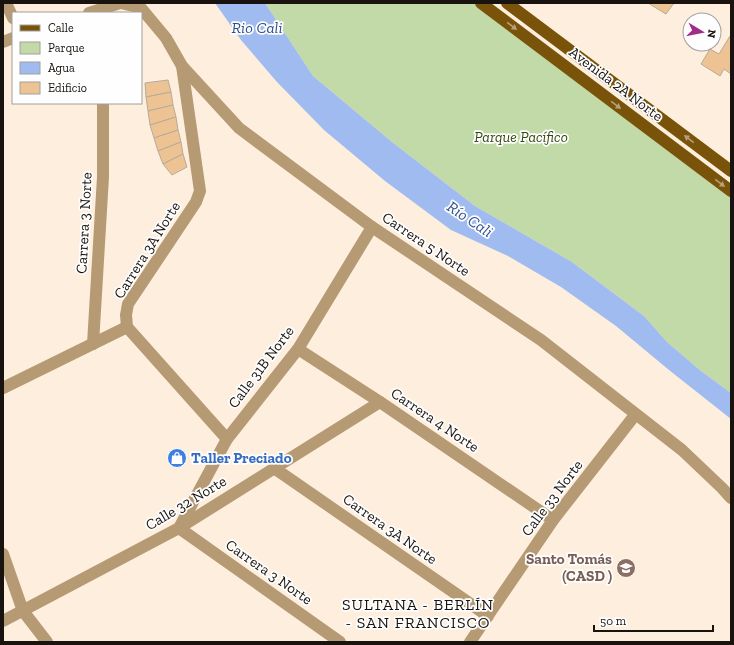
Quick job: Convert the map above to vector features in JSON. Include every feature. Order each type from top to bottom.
[{"type":"main road","name":"Avenida 2A Norte","points":[[481,3],[731,191]]},
{"type":"main road","name":"Avenida 2A Norte","points":[[507,3],[731,171]]},
{"type":"street","points":[[6,3],[12,16]]},
{"type":"street","points":[[92,12],[120,3]]},
{"type":"street","name":"Carrera 5 Norte","points":[[120,3],[141,8],[166,38],[182,66],[239,128],[372,227],[541,340],[682,450],[731,498]]},
{"type":"street","name":"Carrera 3A Norte","points":[[127,327],[126,315],[128,304],[196,202],[200,191],[182,66]]},
{"type":"street","name":"Carrera 3 Norte","points":[[93,344],[103,176],[103,104]]},
{"type":"street","name":"Calle 31B Norte","points":[[179,528],[227,439],[298,348],[372,227]]},
{"type":"street","points":[[3,388],[127,327],[227,439]]},
{"type":"street","name":"Carrera 4 Norte","points":[[298,348],[553,520]]},
{"type":"street","name":"Calle 32 Norte","points":[[3,621],[179,528],[380,402]]},
{"type":"street","name":"Calle 33 Norte","points":[[470,642],[553,520],[635,414]]},
{"type":"street","name":"Carrera 3A Norte","points":[[274,468],[488,616]]},
{"type":"street","name":"Carrera 3 Norte","points":[[179,528],[340,642]]},
{"type":"street","points":[[3,554],[23,611],[47,642]]},
{"type":"green space","name":"Parque Pacífico","points":[[265,3],[481,3],[731,191],[731,393],[701,371],[667,342],[644,316],[572,262],[475,206],[392,142],[313,76]]},
{"type":"water","name":"Rio Cali","points":[[215,3],[265,3],[313,76],[392,142],[475,206],[572,262],[644,316],[667,342],[701,371],[731,393],[731,419],[616,326],[561,287],[508,256],[451,230],[385,181],[324,130],[277,82],[241,40]]},
{"type":"building","points":[[648,3],[674,3],[666,14]]},
{"type":"building","points":[[730,36],[731,74],[724,69],[720,76],[701,64],[708,52],[715,52],[719,54],[722,52],[722,49]]},
{"type":"building","points":[[168,80],[171,92],[146,97],[145,83]]},
{"type":"building","points":[[171,92],[173,105],[148,111],[146,97]]},
{"type":"building","points":[[173,105],[176,117],[150,125],[148,111]]},
{"type":"building","points":[[176,117],[178,130],[154,138],[150,125]]},
{"type":"building","points":[[178,130],[181,142],[158,151],[154,138]]},
{"type":"building","points":[[181,142],[183,154],[163,164],[158,151]]},
{"type":"building","points":[[183,154],[187,167],[172,175],[163,164]]},
{"type":"place","name":"Taller Preciado","points":[[177,458]]},
{"type":"place","name":"Santo Tomás (CASD )","points":[[626,568]]},
{"type":"district","name":"SULTANA - BERLÍN - SAN FRANCISCO","points":[[418,613]]},
{"type":"water label","name":"Río Cali","points":[[470,219]]}]
